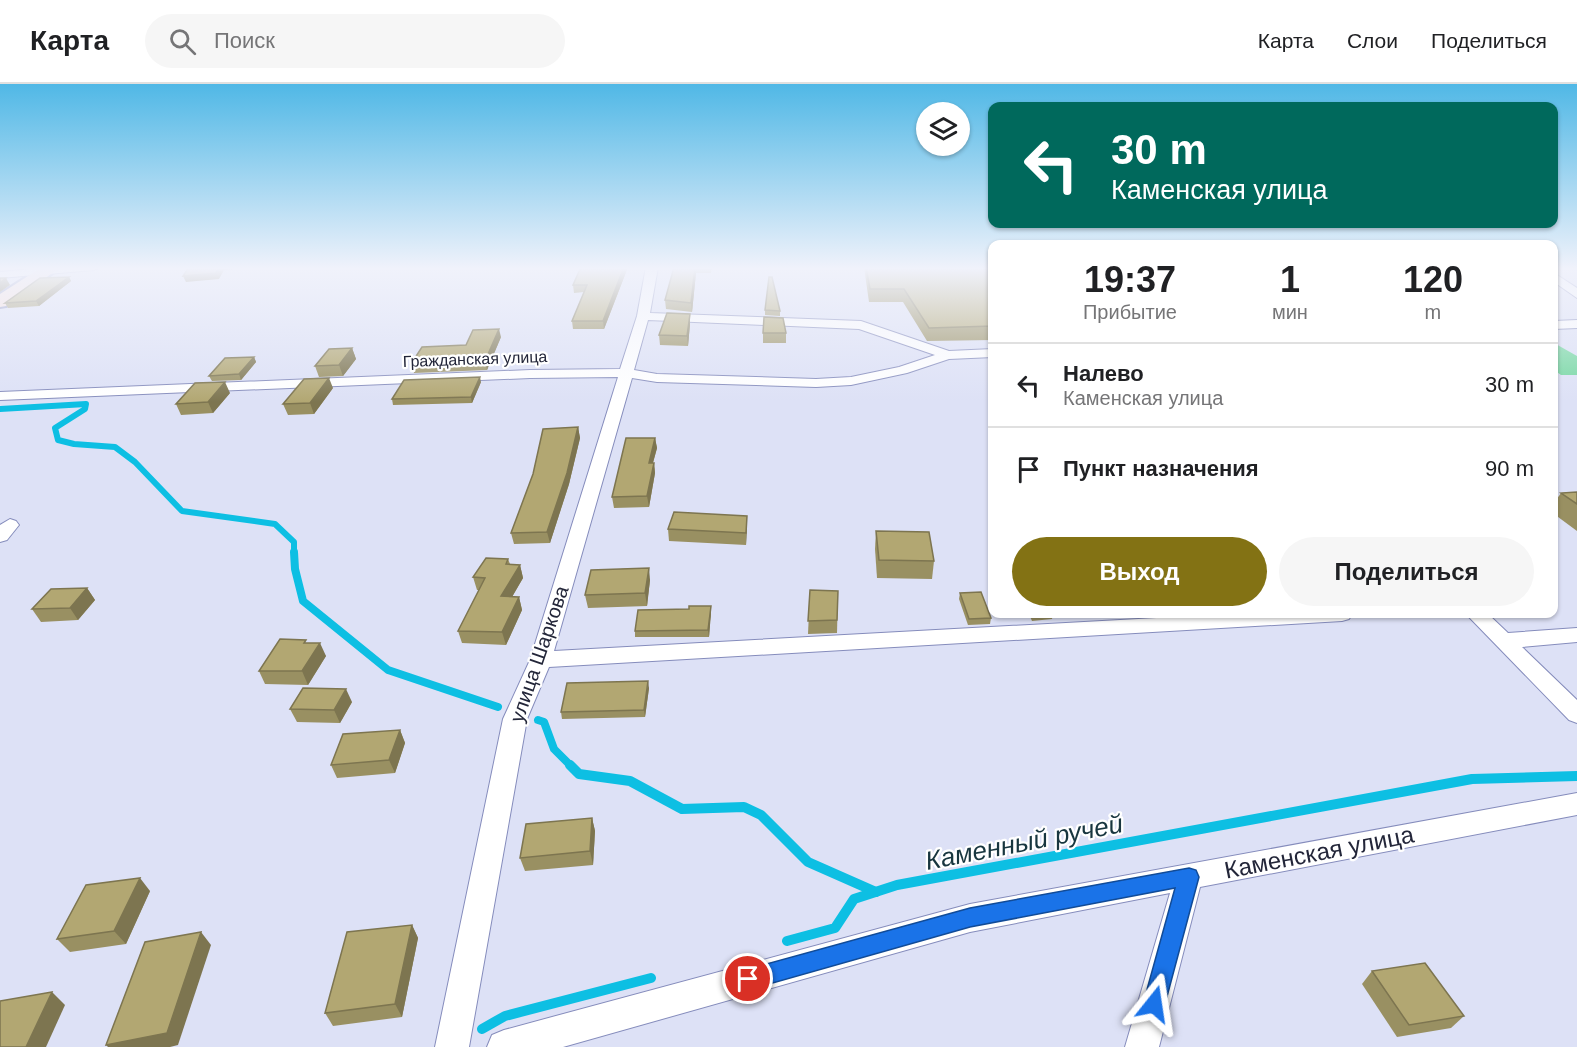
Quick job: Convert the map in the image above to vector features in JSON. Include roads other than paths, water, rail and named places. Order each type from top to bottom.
[{"type":"street","name":"улица Шаркова","points":[[453,1047],[515,719],[541,660],[644,312]]},
{"type":"street","name":"Гражданская улица","points":[[643,316],[861,325],[948,355]]},
{"type":"street","points":[[1558,326],[1577,324]]},
{"type":"street","name":"Гражданская улица","points":[[0,396],[530,374],[624,373],[657,378],[816,383],[851,381],[892,372],[948,355],[988,353]]},
{"type":"street","points":[[541,660],[1272,618]]},
{"type":"street","points":[[1480,618],[1567,694],[1577,714]]},
{"type":"street","points":[[1504,641],[1577,635]]},
{"type":"street","name":"Каменская улица","points":[[504,1047],[970,918],[1577,804]]},
{"type":"street","points":[[1142,1047],[1189,877]]},
{"type":"waterway","name":"Каменный ручей","points":[[0,409],[86,404],[85,409],[55,428],[58,440],[74,444],[115,447],[135,462],[182,511],[275,524],[294,542],[294,552]]},
{"type":"waterway","name":"Каменный ручей","points":[[294,552],[295,569],[303,601],[388,670],[498,707]]},
{"type":"waterway","name":"Каменный ручей","points":[[538,720],[544,722],[554,749],[579,774],[630,781],[682,809],[744,807],[761,815],[808,862],[876,892]]},
{"type":"waterway","name":"Каменный ручей","points":[[876,892],[897,885],[1472,779],[1577,776]]},
{"type":"waterway","points":[[787,941],[835,928],[854,899],[876,892]]},
{"type":"waterway","points":[[482,1029],[505,1016],[651,978]]}]
